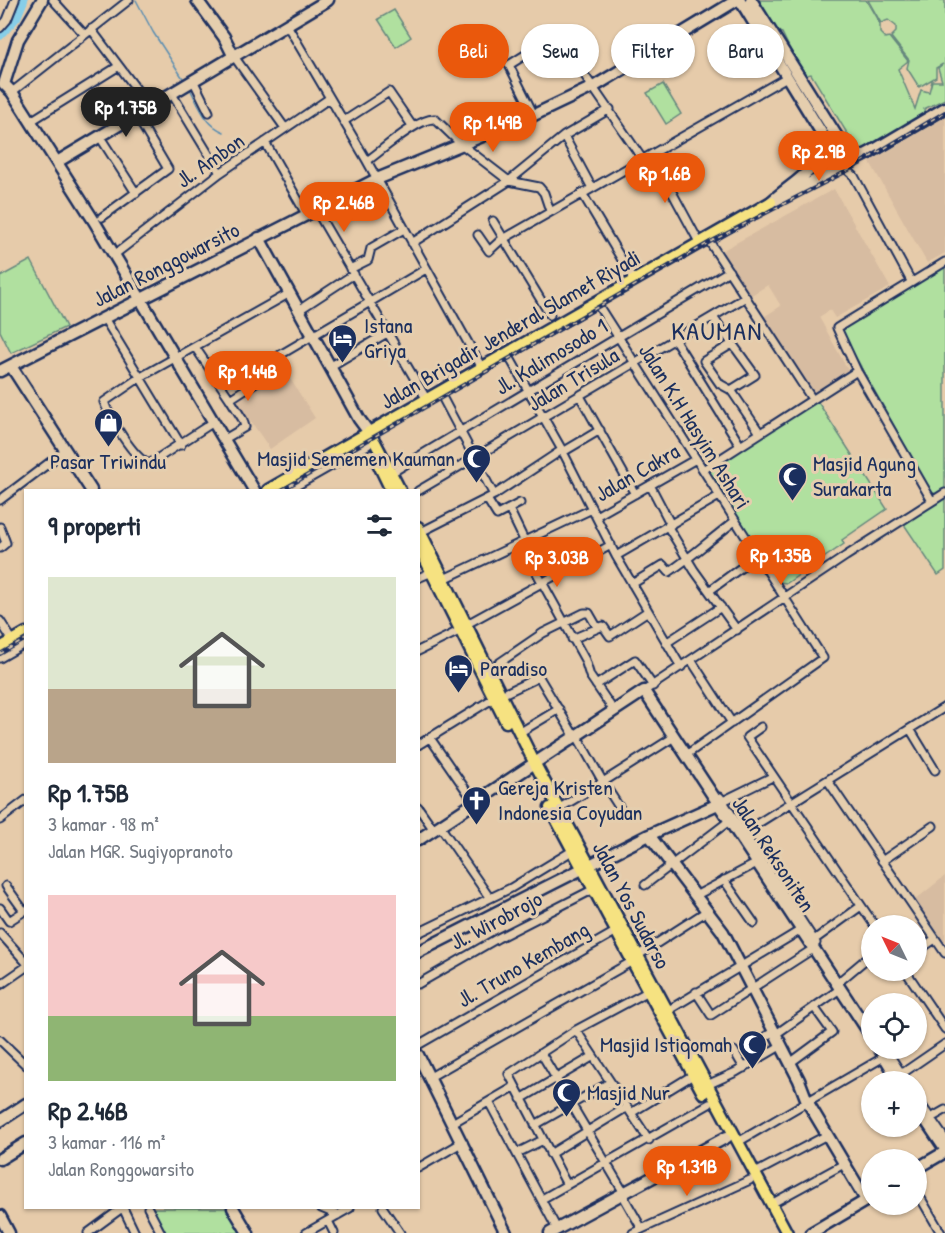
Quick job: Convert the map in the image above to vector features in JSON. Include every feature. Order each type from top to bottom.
[{"type":"main road","points":[[42,0],[18,40],[5,87],[31,121],[57,162],[253,489]]},
{"type":"main road","points":[[197,0],[233,55]]},
{"type":"main road","points":[[57,162],[328,0]]},
{"type":"main road","points":[[738,0],[828,143],[825,150],[827,160],[836,167],[849,162],[751,0]]},
{"type":"main road","name":"Jalan Ronggowarsito","points":[[0,371],[377,179],[534,115],[595,86],[738,0]]},
{"type":"main road","name":"Jalan Brigadir Jenderal Slamet Riyadi","points":[[273,489],[327,463],[427,400],[703,240],[771,202],[817,181],[945,108]]},
{"type":"main road","name":"Jalan Brigadir Jenderal Slamet Riyadi","points":[[771,202],[811,171],[820,157],[824,137]]},
{"type":"main road","points":[[811,171],[817,181]]},
{"type":"main road","points":[[259,238],[399,489]]},
{"type":"main road","points":[[11,366],[90,489]]},
{"type":"main road","points":[[369,438],[391,489]]},
{"type":"main road","name":"Jalan Yos Sudarso","points":[[420,530],[444,579],[462,627],[489,670],[498,697],[519,733],[532,766],[558,809],[584,867],[634,959],[647,992],[709,1104],[733,1138]]},
{"type":"main road","name":"Jalan Yos Sudarso","points":[[420,549],[498,697],[572,851],[584,867],[592,890],[615,932],[667,1011],[779,1233]]},
{"type":"main road","points":[[0,648],[24,634]]},
{"type":"main road","points":[[420,839],[649,688]]},
{"type":"main road","name":"Jalan Reksoniten","points":[[649,688],[674,737],[720,803],[729,821],[801,930],[814,944],[861,1019]]},
{"type":"main road","points":[[420,951],[584,867],[720,803]]},
{"type":"main road","points":[[649,835],[728,940],[772,1034],[782,1045],[807,1101],[844,1164],[861,1187]]},
{"type":"main road","points":[[425,1072],[454,1122],[506,1233]]},
{"type":"main road","points":[[0,1121],[24,1105]]},
{"type":"main road","points":[[927,1123],[945,1150],[927,1162]]},
{"type":"main road","points":[[553,1231],[733,1138]]},
{"type":"main road","points":[[0,1159],[24,1146]]},
{"type":"main road","name":"Jalan Yos Sudarso","points":[[752,1176],[787,1233]]},
{"type":"main road","points":[[811,1233],[861,1203]]},
{"type":"main road","points":[[234,1209],[248,1233]]},
{"type":"main road","points":[[0,1216],[9,1233]]},
{"type":"street","points":[[1,26],[15,0]]},
{"type":"street","points":[[53,0],[84,34]]},
{"type":"street","points":[[5,87],[84,34],[129,0]]},
{"type":"street","points":[[287,25],[367,161],[482,368]]},
{"type":"street","points":[[91,29],[150,107]]},
{"type":"street","points":[[534,115],[509,65],[554,35],[558,36],[595,86],[644,160]]},
{"type":"street","points":[[233,55],[285,128]]},
{"type":"street","points":[[31,121],[119,66]]},
{"type":"street","points":[[478,235],[489,251],[504,238],[550,211],[644,160],[787,77]]},
{"type":"street","points":[[184,87],[209,112]]},
{"type":"street","points":[[184,87],[207,152],[220,173]]},
{"type":"street","points":[[344,121],[389,92],[414,127]]},
{"type":"street","name":"Jl. Ambon","points":[[114,255],[220,173],[330,98]]},
{"type":"street","points":[[412,243],[509,181],[564,136],[610,109]]},
{"type":"street","points":[[102,217],[168,168],[136,116]]},
{"type":"street","points":[[367,161],[414,127],[427,120],[435,119],[461,144],[509,181],[539,187],[550,211]]},
{"type":"street","points":[[564,136],[592,188]]},
{"type":"street","points":[[100,137],[136,193]]},
{"type":"street","points":[[269,140],[311,212],[352,271],[427,400]]},
{"type":"street","points":[[652,154],[703,240],[729,271],[812,399]]},
{"type":"street","points":[[849,162],[854,176],[911,281]]},
{"type":"street","points":[[582,194],[634,280]]},
{"type":"street","points":[[493,221],[550,315]]},
{"type":"street","points":[[299,310],[368,260],[371,248],[404,229]]},
{"type":"street","points":[[932,501],[857,371],[837,328],[945,262]]},
{"type":"street","points":[[230,399],[279,367],[280,354],[426,268]]},
{"type":"street","name":"Jl. Kalimosodo 1","points":[[391,473],[461,429],[529,391],[729,271]]},
{"type":"street","points":[[213,423],[150,464],[144,462],[112,418],[104,400],[290,293]]},
{"type":"street","name":"Jalan Trisula","points":[[420,490],[746,297]]},
{"type":"street","name":"Jalan K.H Hasyim Ashari","points":[[596,302],[823,658],[732,723]]},
{"type":"street","points":[[712,317],[755,375],[731,390]]},
{"type":"street","points":[[104,318],[181,445]]},
{"type":"street","points":[[331,366],[387,333]]},
{"type":"street","points":[[675,340],[740,445]]},
{"type":"street","points":[[732,344],[701,359],[720,384],[731,390],[760,433]]},
{"type":"street","points":[[195,347],[243,420],[244,427],[224,440]]},
{"type":"street","points":[[507,353],[563,451],[616,556],[681,667]]},
{"type":"street","points":[[703,470],[857,371]]},
{"type":"street","points":[[440,393],[475,457],[496,514],[520,503]]},
{"type":"street","points":[[580,396],[635,494]]},
{"type":"street","points":[[420,530],[491,497],[600,430]]},
{"type":"street","points":[[0,500],[66,450]]},
{"type":"street","name":"Jalan Cakra","points":[[444,579],[635,494],[696,459]]},
{"type":"street","points":[[290,489],[327,463]]},
{"type":"street","points":[[650,485],[688,560],[737,630]]},
{"type":"street","points":[[596,685],[635,660],[649,688],[945,493]]},
{"type":"street","points":[[616,556],[719,496]]},
{"type":"street","points":[[509,509],[533,553],[527,555],[540,582],[596,685],[614,711]]},
{"type":"street","points":[[632,584],[662,563],[669,573],[735,521]]},
{"type":"street","points":[[0,527],[6,542],[0,548]]},
{"type":"street","points":[[420,650],[611,545]]},
{"type":"street","points":[[709,591],[757,556]]},
{"type":"street","points":[[420,577],[432,572]]},
{"type":"street","points":[[666,643],[721,607]]},
{"type":"street","points":[[572,639],[604,626],[610,636],[648,611]]},
{"type":"street","points":[[489,670],[562,622],[586,612],[597,627]]},
{"type":"street","points":[[0,621],[13,641]]},
{"type":"street","points":[[0,658],[24,644]]},
{"type":"street","points":[[686,755],[732,723],[691,660]]},
{"type":"street","points":[[420,742],[430,738],[498,697],[539,677],[621,810]]},
{"type":"street","points":[[744,832],[945,707]]},
{"type":"street","points":[[519,733],[559,709]]},
{"type":"street","points":[[760,727],[747,737],[867,915]]},
{"type":"street","points":[[910,729],[935,770]]},
{"type":"street","points":[[558,809],[674,737]]},
{"type":"street","points":[[430,738],[476,803]]},
{"type":"street","points":[[697,762],[720,803],[744,832],[814,944]]},
{"type":"street","points":[[720,803],[772,777]]},
{"type":"street","points":[[828,781],[945,953]]},
{"type":"street","points":[[0,820],[24,802]]},
{"type":"street","points":[[420,809],[489,897]]},
{"type":"street","points":[[645,885],[729,821]]},
{"type":"street","points":[[882,861],[933,825]]},
{"type":"street","points":[[420,932],[523,881],[572,851]]},
{"type":"street","points":[[695,896],[757,863]]},
{"type":"street","points":[[724,880],[754,923]]},
{"type":"street","points":[[523,881],[531,894]]},
{"type":"street","points":[[6,886],[24,913],[9,921],[0,931],[24,960]]},
{"type":"street","name":"Jl. Wirobrojo","points":[[420,983],[498,938],[592,890]]},
{"type":"street","points":[[696,992],[711,1015],[814,944],[861,906]]},
{"type":"street","points":[[0,908],[9,921]]},
{"type":"street","points":[[425,1072],[564,1000],[634,959],[707,911]]},
{"type":"street","points":[[667,1011],[801,930]]},
{"type":"street","name":"Jl. Truno Kembang","points":[[420,1044],[615,932]]},
{"type":"street","points":[[927,944],[935,939]]},
{"type":"street","points":[[772,1034],[814,1007],[861,965]]},
{"type":"street","points":[[0,985],[24,968]]},
{"type":"street","points":[[912,981],[945,1029]]},
{"type":"street","points":[[840,985],[861,1013]]},
{"type":"street","points":[[567,1185],[509,1074],[576,1030],[647,992]]},
{"type":"street","points":[[790,1063],[832,1032],[814,1007]]},
{"type":"street","points":[[576,1030],[609,1083],[649,1140]]},
{"type":"street","points":[[0,1040],[24,1063]]},
{"type":"street","points":[[910,1071],[945,1044]]},
{"type":"street","points":[[706,1085],[744,1068],[782,1045]]},
{"type":"street","points":[[734,1051],[744,1068]]},
{"type":"street","points":[[541,1053],[608,1164],[642,1229]]},
{"type":"street","points":[[521,1099],[592,1057]]},
{"type":"street","points":[[733,1138],[807,1101],[871,1059]]},
{"type":"street","points":[[550,1154],[693,1076]]},
{"type":"street","points":[[535,1125],[609,1083]]},
{"type":"street","points":[[454,1122],[514,1087]]},
{"type":"street","points":[[489,1102],[542,1199],[553,1231]]},
{"type":"street","points":[[542,1199],[608,1164],[709,1104]]},
{"type":"street","points":[[931,1118],[945,1110]]},
{"type":"street","points":[[927,1112],[945,1139]]},
{"type":"street","points":[[633,1233],[752,1176],[828,1135]]},
{"type":"street","points":[[517,1153],[543,1140]]},
{"type":"street","points":[[420,1167],[463,1142]]},
{"type":"street","points":[[771,1204],[844,1164]]},
{"type":"street","points":[[108,1209],[112,1215]]},
{"type":"street","points":[[88,1233],[121,1209]]},
{"type":"street","points":[[123,1209],[135,1233]]},
{"type":"street","points":[[149,1209],[161,1233]]},
{"type":"street","points":[[384,1209],[400,1233]]},
{"type":"street","points":[[927,1209],[941,1233]]},
{"type":"street","points":[[306,1233],[316,1230],[343,1210]]},
{"type":"street","points":[[328,1221],[334,1233]]},
{"type":"shaded area","points":[[945,117],[945,253],[927,263],[870,162]]},
{"type":"shaded area","points":[[834,189],[890,287],[835,318],[830,310],[819,317],[849,372],[816,395],[812,394],[762,318],[781,306],[768,285],[748,297],[721,255],[725,249]]},
{"type":"shaded area","points":[[284,369],[315,418],[270,449],[237,401]]},
{"type":"shaded area","points":[[945,876],[945,943],[927,915],[915,900]]},
{"type":"green space","points":[[755,0],[866,0],[880,24],[880,33],[885,38],[889,37],[908,61],[898,69],[915,109],[921,90],[929,92],[932,81],[942,81],[938,68],[943,64],[936,68],[936,77],[919,87],[907,68],[909,60],[891,37],[896,32],[896,26],[888,20],[881,23],[868,0],[945,0],[945,99],[924,109],[925,115],[866,151],[849,147],[850,138],[811,74],[803,76],[784,37],[784,24],[770,24]]},
{"type":"green space","points":[[394,10],[411,37],[396,47],[378,19]]},
{"type":"green space","points":[[663,84],[681,114],[666,124],[647,93]]},
{"type":"green space","points":[[31,260],[66,327],[11,353],[0,331],[0,277]]},
{"type":"green space","points":[[945,266],[945,570],[938,575],[899,517],[936,494],[931,492],[840,329]]},
{"type":"green space","points":[[816,399],[887,509],[842,540],[844,544],[787,583],[778,582],[708,477],[711,465]]},
{"type":"green space","points":[[152,1209],[229,1209],[243,1233],[164,1233]]},
{"type":"waterway","points":[[0,35],[16,17],[23,0]]},
{"type":"waterway","points":[[136,0],[153,32],[184,80]]},
{"type":"waterway","points":[[190,89],[207,120],[224,132]]},
{"type":"railway","points":[[284,489],[710,242],[847,171],[945,112]]},
{"type":"railway","points":[[0,654],[24,640]]},
{"type":"place","name":"Istana Griya","points":[[343,364]]},
{"type":"place","name":"Pasar Triwindu","points":[[108,448]]},
{"type":"place","name":"Masjid Sememen Kauman","points":[[476,484]]},
{"type":"place","name":"Masjid Agung Surakarta","points":[[792,502]]},
{"type":"place","name":"Paradiso","points":[[459,694]]},
{"type":"place","name":"Gereja Kristen Indonesia Coyudan","points":[[477,826]]},
{"type":"place","name":"Masjid Istiqomah","points":[[753,1070]]},
{"type":"place","name":"Masjid Nur","points":[[566,1118]]},
{"type":"district","name":"KAUMAN","points":[[717,330]]}]
